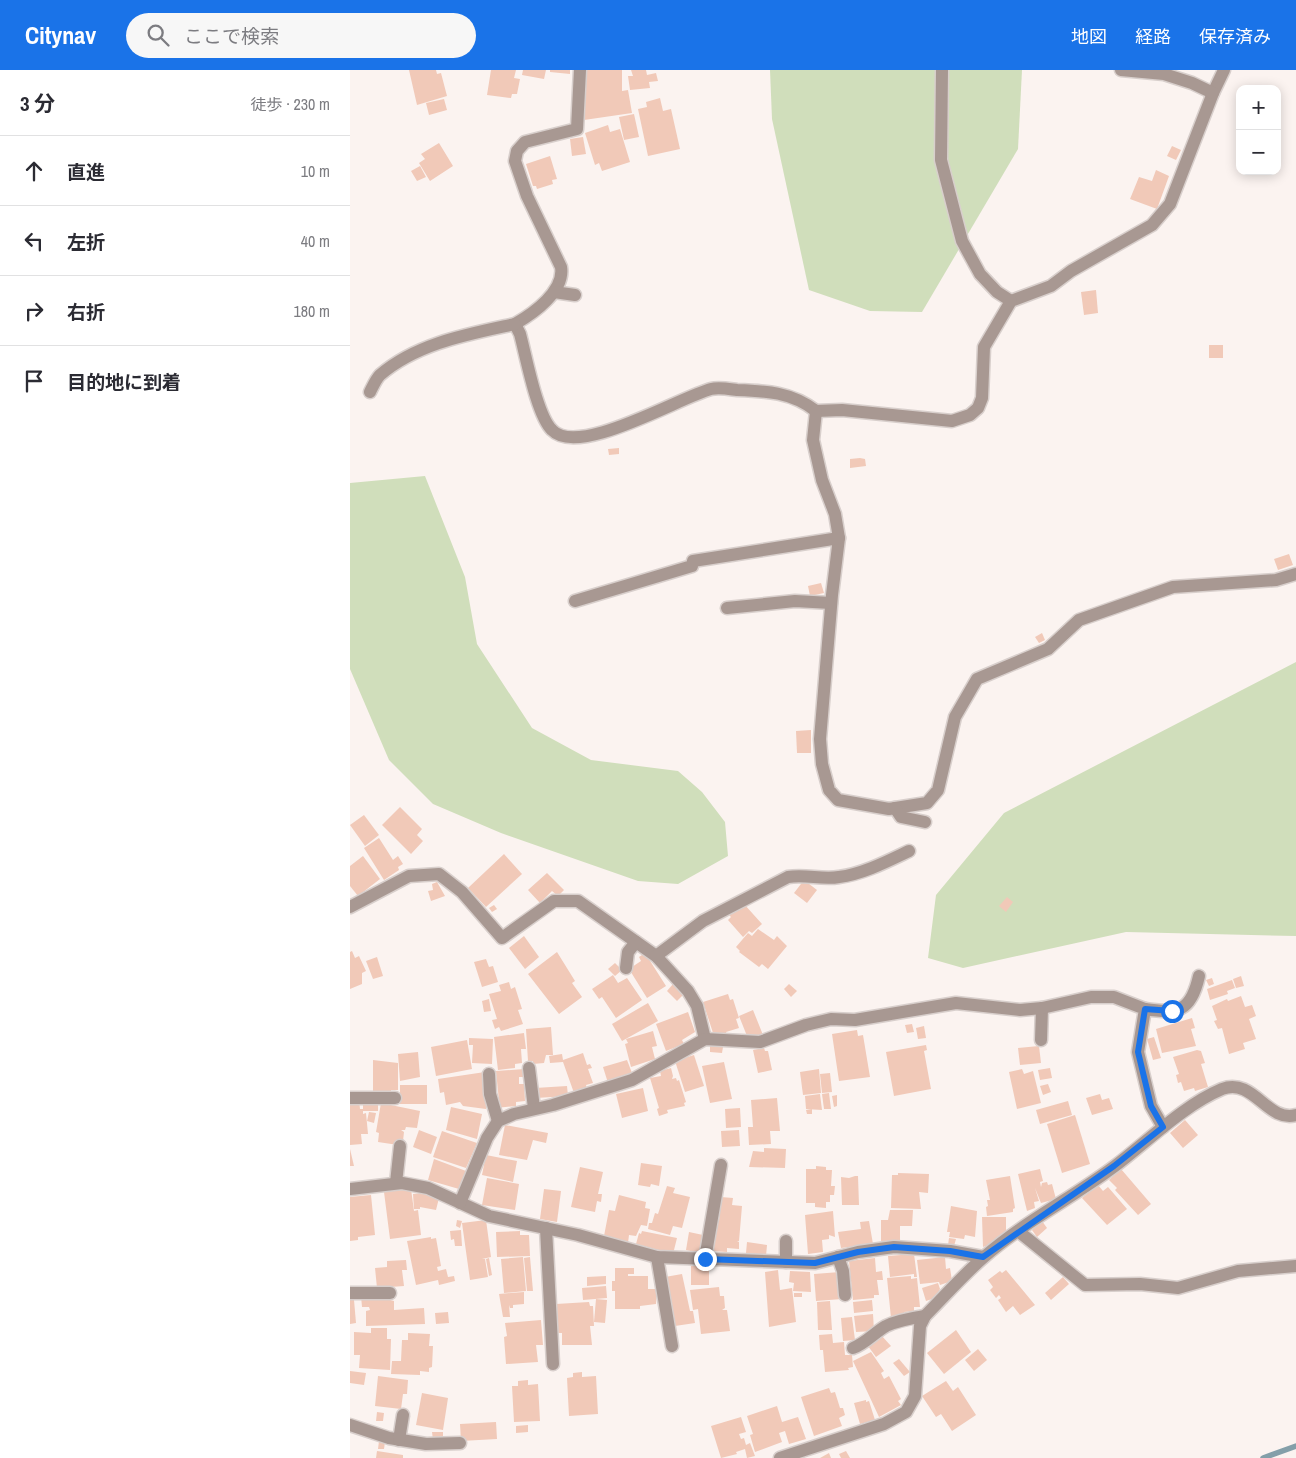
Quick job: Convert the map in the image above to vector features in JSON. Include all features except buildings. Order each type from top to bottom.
[{"type":"street","points":[[370,392],[379,376],[424,349],[454,337],[515,324],[554,292],[562,275],[561,266],[527,196],[515,161],[517,151],[525,142],[578,129],[580,70]]},
{"type":"street","points":[[942,70],[941,160],[962,241],[980,274],[997,292],[1011,301]]},
{"type":"street","points":[[1121,70],[1164,74],[1192,82],[1213,93]]},
{"type":"street","points":[[515,324],[520,334],[541,410],[551,430],[562,438],[579,437],[620,427],[652,415],[690,396],[713,388],[785,394],[803,401],[816,411],[842,410],[952,421],[970,415],[978,408],[982,398],[984,347],[1011,301],[1052,286],[1071,271],[1152,225],[1170,204],[1213,93],[1224,70]]},
{"type":"street","points":[[554,292],[576,295]]},
{"type":"street","points":[[816,411],[813,440],[822,480],[835,514],[839,538],[831,603],[820,739],[822,764],[829,790],[838,800],[864,806],[895,808],[927,803],[938,790],[955,717],[976,679],[1048,650],[1079,620],[1173,587],[1276,580],[1296,574]]},
{"type":"street","points":[[574,601],[692,566],[693,561],[839,538]]},
{"type":"street","points":[[727,608],[796,601],[831,603]]},
{"type":"street","points":[[895,808],[901,817],[925,822]]},
{"type":"street","points":[[656,956],[703,921],[788,877],[804,874],[839,877],[885,862],[909,851]]},
{"type":"street","points":[[350,907],[409,876],[439,874],[462,892],[502,938],[554,902],[578,901],[656,956],[688,991],[698,1006],[705,1039]]},
{"type":"street","points":[[626,968],[628,952],[636,942]]},
{"type":"street","points":[[460,1203],[487,1138],[498,1121],[534,1108],[553,1105],[632,1080],[705,1039],[760,1042],[806,1025],[831,1019],[855,1020],[956,1004],[1020,1010],[1042,1008],[1091,997],[1114,998],[1145,1009],[1159,1011],[1180,1009],[1194,998],[1199,976]]},
{"type":"street","points":[[1041,1040],[1042,1008]]},
{"type":"street","points":[[1145,1009],[1138,1052],[1151,1106],[1163,1127]]},
{"type":"street","points":[[529,1068],[534,1108]]},
{"type":"street","points":[[489,1074],[490,1094],[498,1121]]},
{"type":"street","points":[[784,1457],[884,1424],[906,1412],[915,1396],[920,1326],[925,1316],[983,1257],[1114,1166],[1163,1127],[1223,1089],[1234,1087],[1246,1089],[1276,1113],[1288,1118],[1296,1115]]},
{"type":"street","points":[[350,1098],[395,1098]]},
{"type":"street","points":[[396,1183],[400,1146]]},
{"type":"street","points":[[705,1259],[721,1165]]},
{"type":"street","points":[[350,1189],[396,1183],[428,1188],[489,1216],[578,1235],[657,1258],[815,1263],[894,1247],[950,1251],[983,1257]]},
{"type":"street","points":[[546,1228],[553,1364]]},
{"type":"street","points":[[1018,1231],[1085,1285],[1140,1284],[1178,1288],[1238,1271],[1296,1266]]},
{"type":"street","points":[[786,1241],[786,1262]]},
{"type":"street","points":[[838,1257],[843,1271],[845,1295]]},
{"type":"street","points":[[657,1258],[672,1346]]},
{"type":"street","points":[[350,1293],[390,1293]]},
{"type":"street","points":[[853,1348],[886,1327],[905,1319],[925,1316]]},
{"type":"street","points":[[399,1440],[403,1415]]},
{"type":"street","points":[[350,1425],[399,1440],[426,1444],[460,1443]]},
{"type":"green space","points":[[770,70],[1022,70],[1018,149],[922,312],[870,311],[809,290],[772,119]]},
{"type":"green space","points":[[425,476],[465,577],[477,644],[532,728],[591,760],[678,771],[702,792],[725,822],[728,856],[678,884],[638,881],[501,833],[433,804],[389,760],[350,669],[350,483]]},
{"type":"green space","points":[[1296,662],[1296,936],[1126,932],[963,968],[928,958],[936,895],[1004,813]]},
{"type":"waterway","points":[[1263,1458],[1296,1446]]},
{"type":"route","points":[[705,1259],[815,1263],[858,1252],[894,1247],[950,1251],[983,1257],[1114,1166],[1163,1127],[1151,1106],[1138,1052],[1145,1009],[1172,1011]]}]
